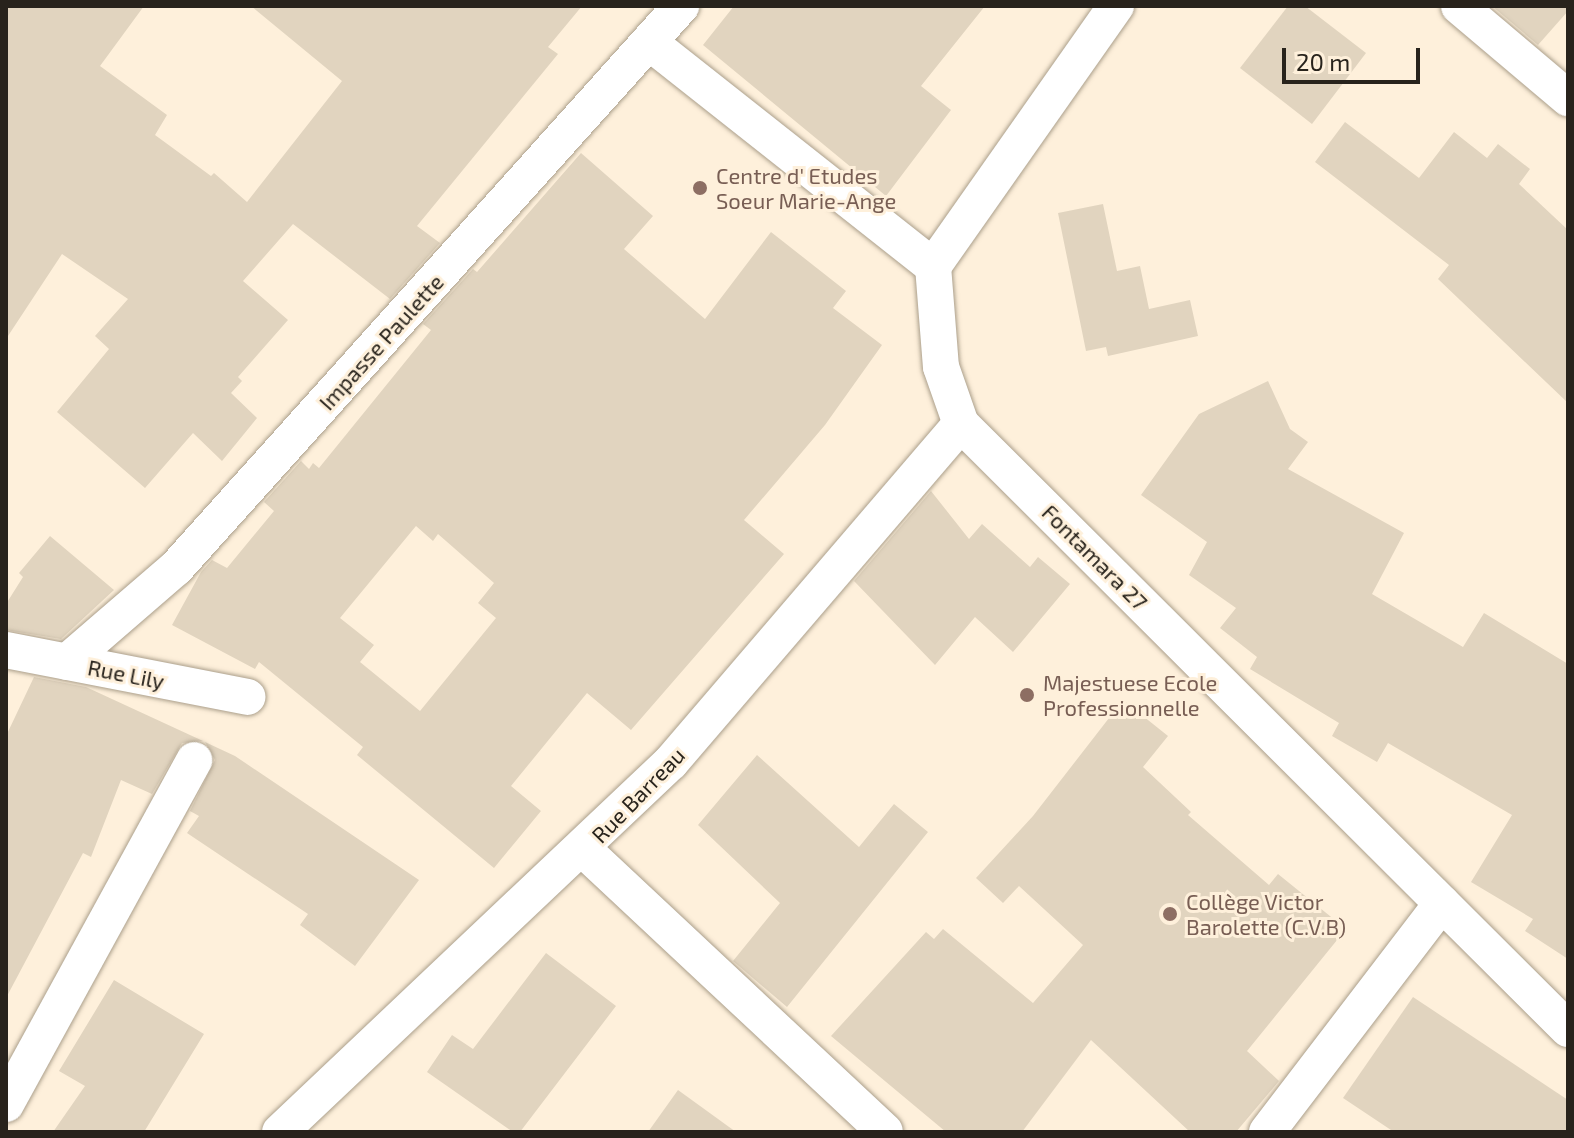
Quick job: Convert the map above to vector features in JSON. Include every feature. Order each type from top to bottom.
[{"type":"street","name":"Impasse Paulette","points":[[67,662],[176,568],[681,6]]},
{"type":"street","points":[[649,42],[933,266],[1116,6]]},
{"type":"street","points":[[1459,6],[1568,98]]},
{"type":"street","name":"Fontamara 27","points":[[933,266],[941,367],[961,424],[1568,1029]]},
{"type":"street","name":"Rue Barreau","points":[[280,1132],[584,850],[671,762],[961,424]]},
{"type":"street","name":"Rue Lily","points":[[6,650],[247,697]]},
{"type":"street","points":[[6,1104],[194,760]]},
{"type":"street","points":[[584,850],[885,1132]]},
{"type":"street","points":[[1267,1132],[1442,903]]},
{"type":"building","points":[[6,6],[144,6],[100,66],[167,115],[155,135],[211,176],[214,173],[247,202],[342,81],[251,6],[582,6],[548,47],[558,54],[417,226],[440,243],[390,299],[293,224],[243,281],[288,320],[238,377],[242,381],[231,393],[257,418],[222,461],[193,433],[145,488],[57,412],[109,349],[95,336],[128,299],[62,254],[6,339]]},
{"type":"building","points":[[734,6],[985,6],[921,86],[951,110],[886,196],[703,45]]},
{"type":"building","points":[[1288,6],[1305,6],[1366,53],[1312,124],[1240,68]]},
{"type":"building","points":[[1492,6],[1568,6],[1568,11],[1538,45]]},
{"type":"building","points":[[1345,122],[1419,178],[1454,132],[1487,158],[1498,144],[1530,169],[1519,184],[1568,230],[1568,403],[1438,279],[1449,265],[1315,162]]},
{"type":"building","points":[[581,153],[653,216],[624,249],[705,319],[771,232],[846,291],[833,308],[882,345],[825,425],[744,520],[784,554],[631,730],[587,693],[511,786],[541,811],[494,868],[357,755],[363,747],[259,662],[255,669],[172,625],[201,572],[212,560],[227,568],[274,511],[264,502],[301,461],[309,469],[313,463],[319,468],[431,330],[423,324],[473,269],[477,272]],"holes":[[[416,526],[433,541],[438,534],[494,583],[478,603],[496,618],[420,711],[360,662],[374,645],[340,618]]]},
{"type":"building","points":[[1103,204],[1117,271],[1140,266],[1149,309],[1190,300],[1198,336],[1108,356],[1106,347],[1086,351],[1058,213]]},
{"type":"building","points":[[1268,381],[1290,429],[1308,442],[1288,469],[1404,533],[1372,594],[1463,647],[1484,613],[1568,664],[1568,959],[1525,931],[1533,919],[1471,882],[1512,815],[1388,743],[1377,762],[1332,736],[1339,723],[1250,669],[1257,657],[1220,628],[1236,608],[1189,575],[1207,542],[1141,495],[1199,414]]},
{"type":"building","points":[[931,491],[969,539],[982,524],[1030,567],[1038,557],[1070,584],[1013,652],[975,617],[935,665],[854,581]]},
{"type":"building","points":[[50,536],[114,590],[61,639],[6,630],[6,604],[23,577],[19,573]]},
{"type":"building","points":[[34,677],[86,687],[203,741],[182,743],[152,794],[121,780],[91,857],[83,853],[6,998],[6,736]]},
{"type":"building","points":[[1123,700],[1168,736],[1143,767],[1191,812],[1188,815],[1269,885],[1278,874],[1346,929],[1247,1051],[1279,1081],[1236,1132],[1190,1132],[1091,1040],[1022,1132],[946,1132],[831,1036],[926,932],[934,939],[943,929],[1033,1003],[1083,945],[1019,886],[1003,903],[976,878],[1033,816]]},
{"type":"building","points":[[205,742],[235,756],[419,880],[355,966],[300,925],[308,914],[187,833],[199,816],[190,811],[215,760]]},
{"type":"building","points":[[757,755],[859,847],[894,804],[928,832],[787,1007],[733,961],[780,903],[698,825]]},
{"type":"building","points":[[546,953],[616,1006],[520,1132],[513,1132],[427,1072],[452,1035],[473,1049]]},
{"type":"building","points":[[114,980],[204,1034],[144,1132],[53,1132],[85,1086],[59,1071]]},
{"type":"building","points":[[1413,997],[1568,1100],[1568,1132],[1394,1132],[1343,1098]]},
{"type":"building","points":[[678,1090],[736,1132],[648,1132]]},
{"type":"place","name":"Centre d' Etudes Soeur Marie-Ange","points":[[700,188]]},
{"type":"place","name":"Majestuese Ecole Professionnelle","points":[[1027,695]]},
{"type":"place","name":"Collège Victor Barolette (C.V.B)","points":[[1170,914]]}]
